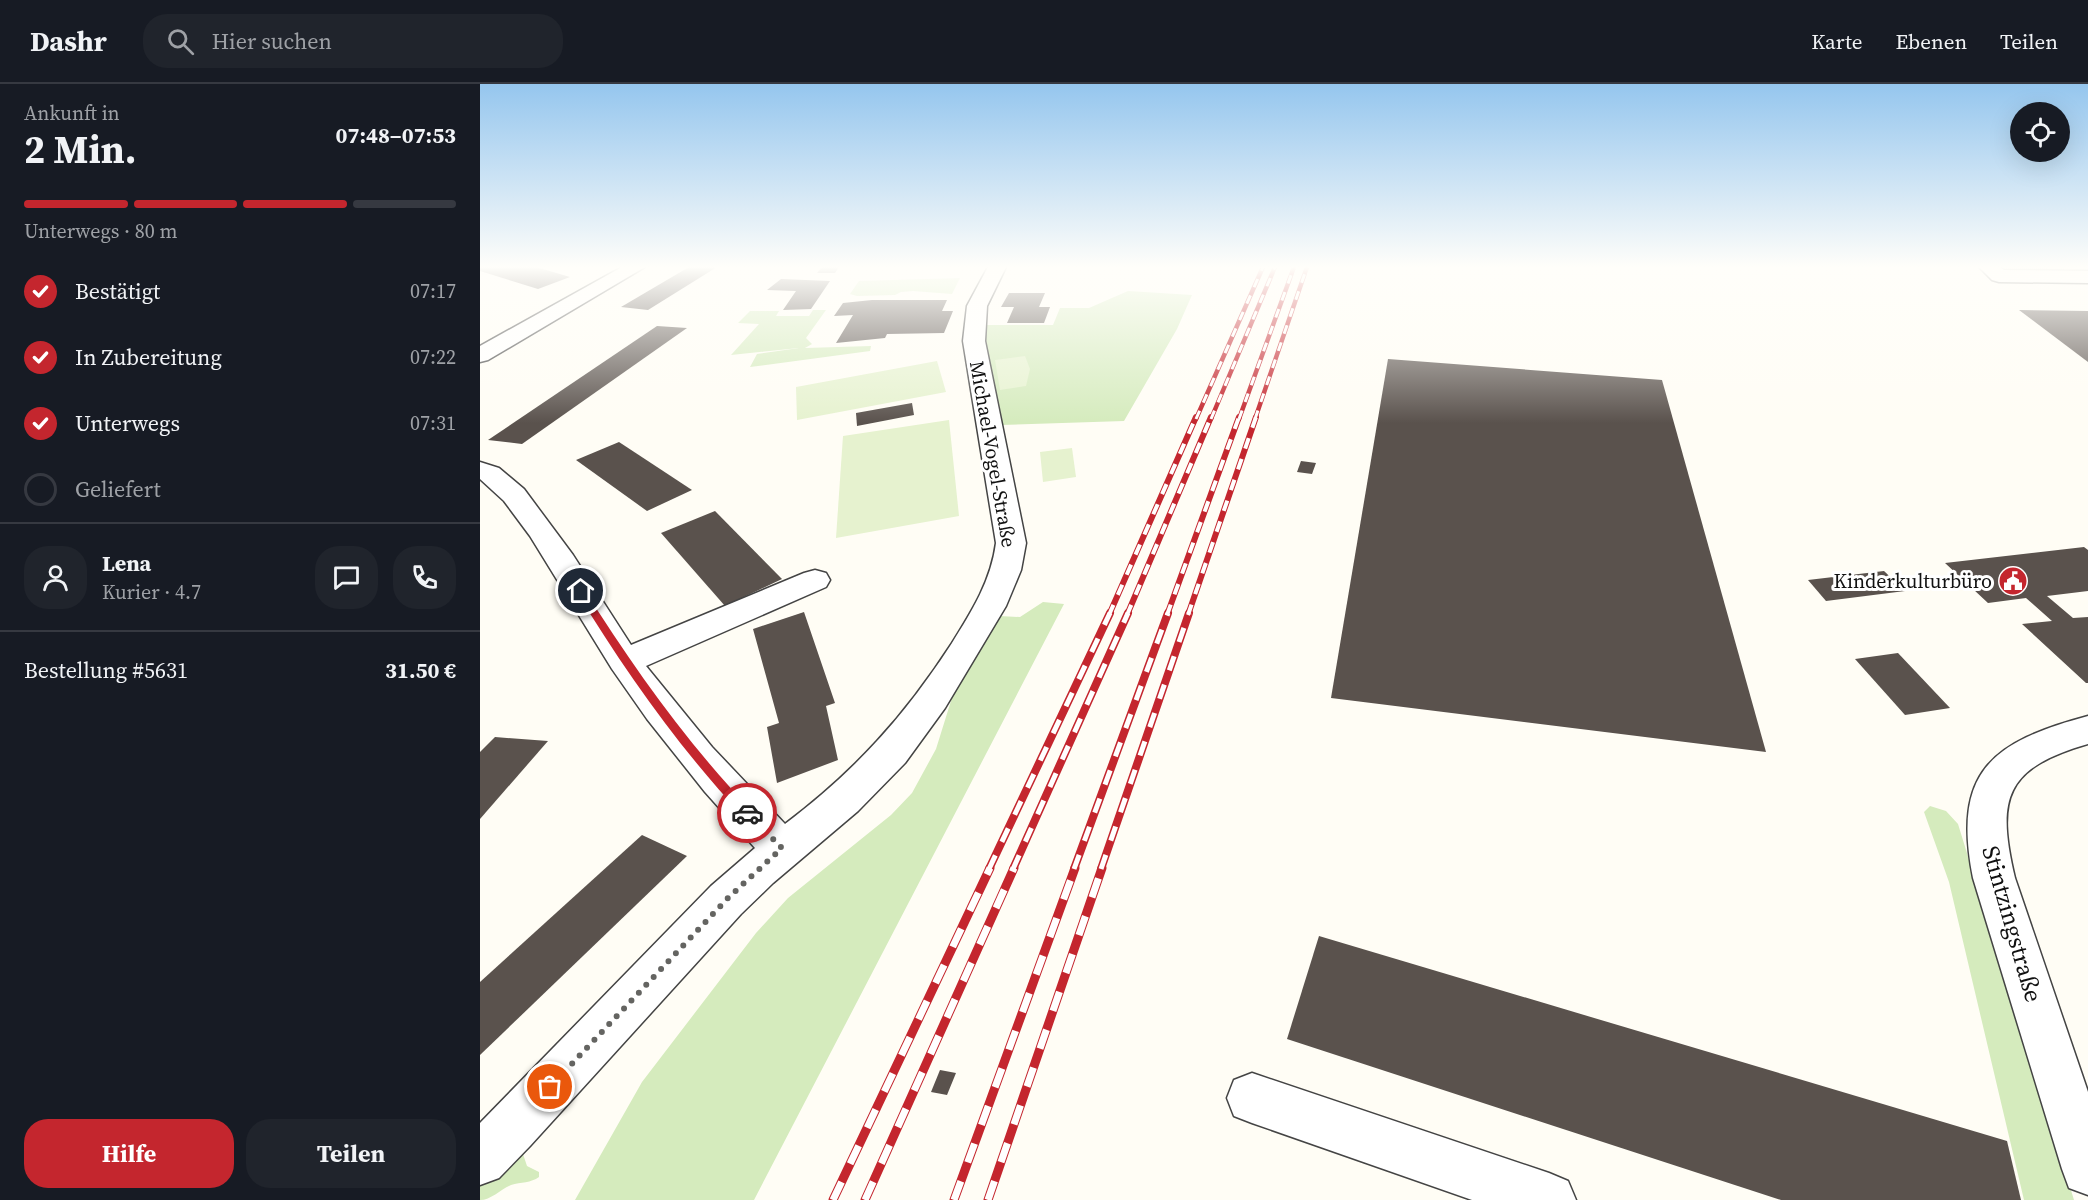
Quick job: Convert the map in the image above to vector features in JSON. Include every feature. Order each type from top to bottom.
[{"type":"street","points":[[480,355],[544,319]]},
{"type":"street","name":"Michael-Vogel-Straße","points":[[480,1159],[728,898],[782,848],[859,788],[883,764],[933,702],[988,610],[1008,570],[1010,530],[974,341],[976,319]]},
{"type":"street","points":[[480,470],[496,477],[510,491],[559,556],[625,661],[714,779],[782,848]]},
{"type":"street","points":[[625,661],[815,580]]},
{"type":"street","name":"Stintzingstraße","points":[[2088,730],[2065,735],[2023,753],[1992,785],[1984,814],[1987,851],[1994,878],[2088,1169]]},
{"type":"street","points":[[1252,1098],[1549,1200]]},
{"type":"green space","points":[[742,319],[820,319],[806,338],[812,344],[805,348],[871,346],[870,351],[750,367],[757,354],[799,348],[731,355],[759,324],[738,323]]},
{"type":"green space","points":[[1055,319],[1181,319],[1124,421],[1001,425],[982,325],[1053,325]]},
{"type":"green space","points":[[1025,356],[1030,369],[1026,386],[1000,390],[995,360]]},
{"type":"green space","points":[[937,361],[946,392],[797,420],[796,387]]},
{"type":"green space","points":[[949,420],[959,516],[836,538],[843,436]]},
{"type":"green space","points":[[1072,448],[1076,477],[1043,482],[1040,452]]},
{"type":"green space","points":[[1043,602],[1064,604],[754,1200],[575,1200],[642,1082],[756,933],[788,898],[891,815],[912,793],[936,749],[955,688],[999,616],[1020,617]]},
{"type":"green space","points":[[1930,806],[1946,811],[1958,824],[2074,1200],[2024,1200],[1949,882],[1924,812]]},
{"type":"green space","points":[[519,1142],[527,1166],[539,1172],[539,1177],[511,1185],[480,1200],[480,1176]]},
{"type":"building","points":[[851,319],[950,319],[944,333],[887,334],[885,338],[836,343]]},
{"type":"building","points":[[1009,319],[1045,319],[1044,323],[1007,323]]},
{"type":"building","points":[[2031,319],[2088,319],[2088,362]]},
{"type":"building","points":[[657,326],[687,328],[522,444],[488,440]]},
{"type":"building","points":[[1388,359],[1662,380],[1766,752],[1331,698]]},
{"type":"building","points":[[912,403],[914,415],[857,426],[856,413]]},
{"type":"building","points":[[619,442],[692,490],[647,511],[576,460]]},
{"type":"building","points":[[1301,461],[1316,463],[1312,474],[1297,472]]},
{"type":"building","points":[[715,511],[782,579],[725,606],[661,533]]},
{"type":"building","points":[[2084,547],[2088,550],[2088,591],[2047,596],[2073,618],[2088,617],[2088,683],[2022,624],[2052,621],[2026,598],[1988,603],[1945,563]]},
{"type":"building","points":[[1884,571],[1905,591],[1826,601],[1808,580]]},
{"type":"building","points":[[804,612],[835,703],[826,706],[838,760],[777,783],[767,727],[779,723],[753,629]]},
{"type":"building","points":[[1898,653],[1950,708],[1905,715],[1855,659]]},
{"type":"building","points":[[495,737],[548,741],[480,819],[480,752]]},
{"type":"building","points":[[642,835],[687,856],[480,1055],[480,982]]},
{"type":"building","points":[[1319,936],[2007,1141],[2021,1200],[1781,1200],[1287,1039]]},
{"type":"building","points":[[940,1070],[956,1073],[947,1095],[931,1092]]},
{"type":"railway","points":[[1196,419],[1240,319]]},
{"type":"railway","points":[[1211,419],[1253,319]]},
{"type":"railway","points":[[1239,419],[1275,319]]},
{"type":"railway","points":[[1255,419],[1289,319]]},
{"type":"railway","points":[[1109,615],[1196,417]]},
{"type":"railway","points":[[1127,615],[1211,417]]},
{"type":"railway","points":[[1167,615],[1239,417]]},
{"type":"railway","points":[[1188,615],[1256,417]]},
{"type":"railway","points":[[989,869],[1110,613]]},
{"type":"railway","points":[[1013,869],[1128,613]]},
{"type":"railway","points":[[1074,869],[1168,613]]},
{"type":"railway","points":[[1101,869],[1189,613]]},
{"type":"railway","points":[[833,1200],[990,868]]},
{"type":"railway","points":[[865,1200],[1014,868]]},
{"type":"railway","points":[[954,1200],[1075,868]]},
{"type":"railway","points":[[988,1200],[1102,868]]},
{"type":"way so far","points":[[550,1087],[728,898],[782,848],[747,813]]},
{"type":"place","name":"Kinderkulturbüro","points":[[2013,581]]},
{"type":"route","points":[[581,591],[625,661],[714,779],[747,813]]}]
